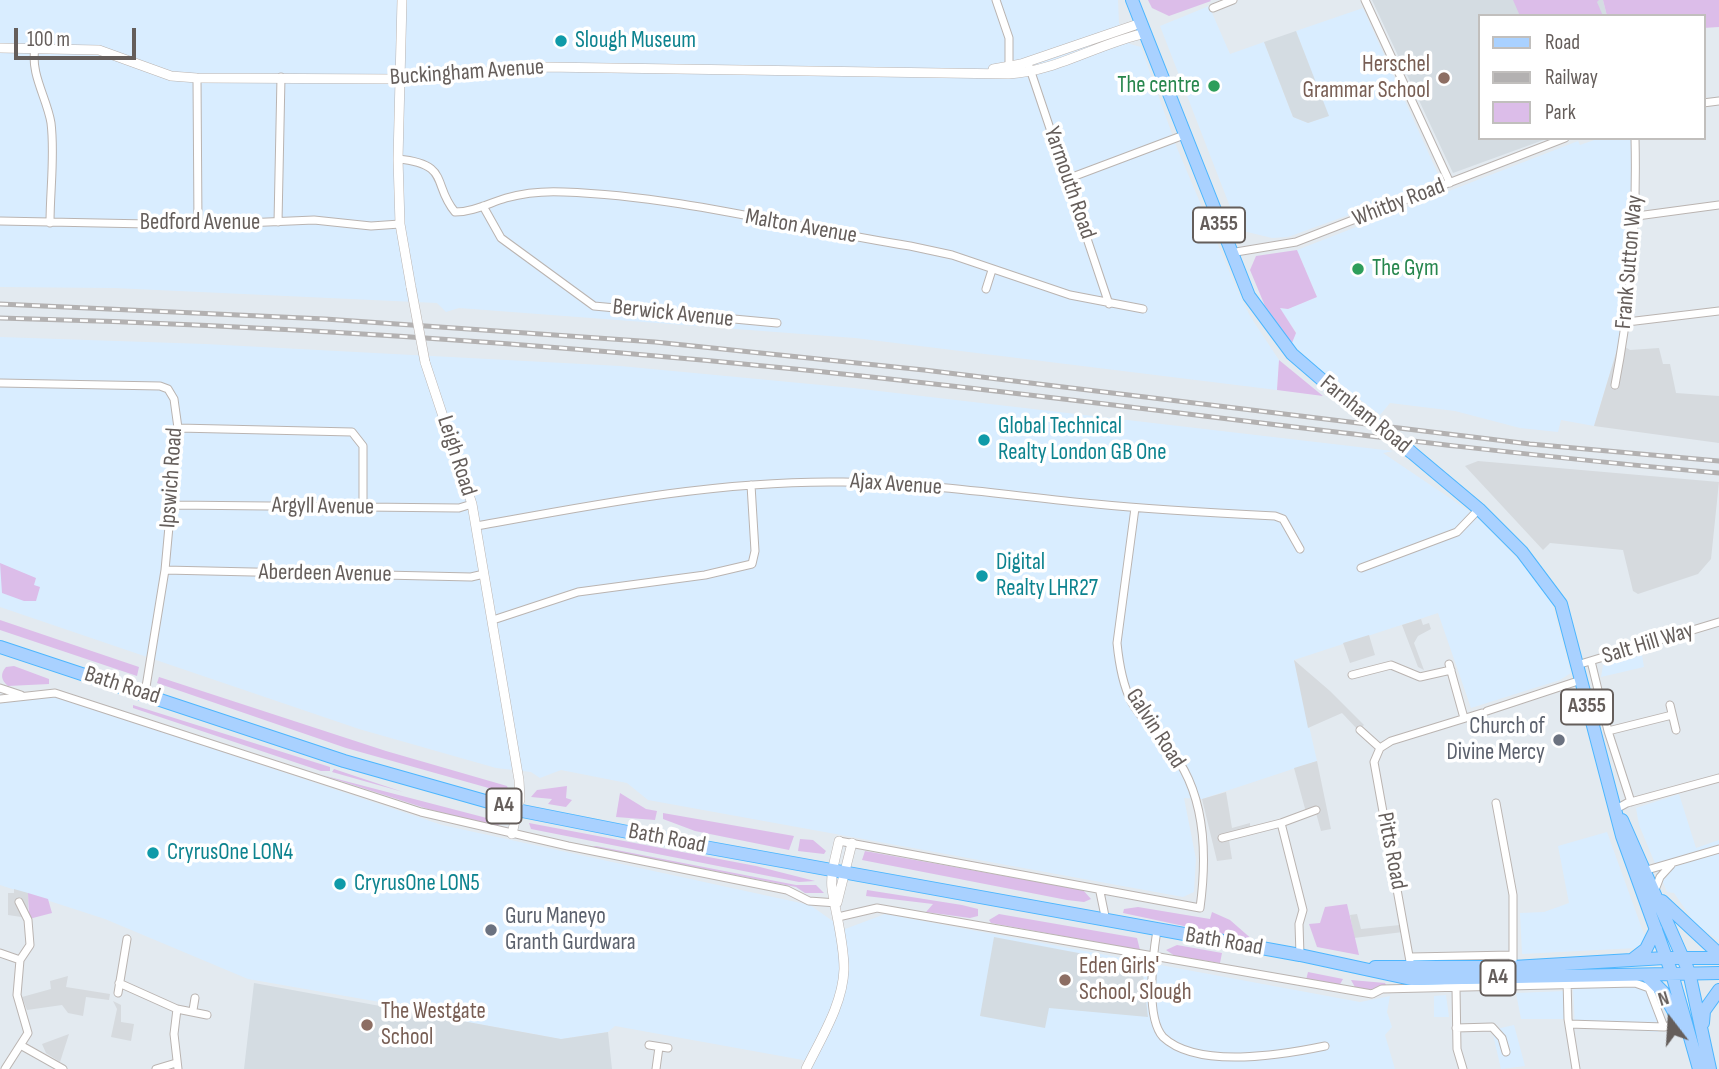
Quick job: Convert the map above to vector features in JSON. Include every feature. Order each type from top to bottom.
[{"type":"main road","name":"Farnham Road","points":[[1132,0],[1248,296],[1292,354],[1479,509],[1522,552],[1561,604],[1622,836],[1665,958]]},
{"type":"main road","name":"Bath Road","points":[[0,647],[344,761],[517,810],[846,873],[1300,955],[1350,967],[1411,968],[1567,979],[1689,972],[1719,973]]},
{"type":"main road","name":"Farnham Road","points":[[1616,809],[1647,870],[1682,957]]},
{"type":"main road","points":[[1657,894],[1719,956]]},
{"type":"main road","points":[[1619,962],[1642,954],[1656,929]]},
{"type":"main road","name":"Bath Road","points":[[1411,968],[1513,961],[1619,962],[1719,956]]},
{"type":"main road","name":"A355","points":[[1682,957],[1689,972],[1699,1069]]},
{"type":"main road","name":"A355","points":[[1665,958],[1710,1069]]},
{"type":"main road","points":[[1647,976],[1663,992],[1679,1024],[1696,1039],[1704,1011],[1719,990]]},
{"type":"street","name":"Leigh Road","points":[[402,0],[398,159],[400,223],[425,362],[477,526],[519,780],[512,834]]},
{"type":"street","points":[[996,0],[1009,38],[1009,70]]},
{"type":"street","points":[[1213,8],[1233,0]]},
{"type":"street","points":[[1365,0],[1450,183]]},
{"type":"street","name":"Buckingham Avenue","points":[[1009,70],[1027,62],[1143,28]]},
{"type":"street","name":"Buckingham Avenue","points":[[0,48],[99,50],[171,76],[197,78],[400,79],[544,66],[1032,72],[1143,28]]},
{"type":"street","points":[[35,48],[34,68],[50,120],[52,139],[50,223]]},
{"type":"street","name":"Yarmouth Road","points":[[1027,62],[1109,304]]},
{"type":"street","points":[[278,222],[281,77]]},
{"type":"street","points":[[197,78],[198,225]]},
{"type":"street","points":[[1068,179],[1184,135]]},
{"type":"street","name":"Whitby Road","points":[[1230,253],[1296,242],[1560,140]]},
{"type":"street","name":"Frank Sutton Way","points":[[1615,385],[1627,322],[1637,216],[1635,140]]},
{"type":"street","name":"Malton Avenue","points":[[398,159],[413,160],[430,168],[443,185],[449,206],[455,212],[520,195],[561,192],[616,195],[910,246],[951,255],[1038,286],[1109,304],[1143,309]]},
{"type":"street","points":[[1637,216],[1719,205]]},
{"type":"street","name":"Berwick Avenue","points":[[483,206],[501,238],[594,306],[778,323]]},
{"type":"street","name":"Bedford Avenue","points":[[0,221],[198,225],[314,220],[371,226],[400,223]]},
{"type":"street","points":[[986,289],[992,270]]},
{"type":"street","points":[[1627,322],[1719,310]]},
{"type":"street","name":"Ipswich Road","points":[[0,383],[160,386],[168,389],[174,399],[178,428],[173,505],[145,693]]},
{"type":"street","points":[[178,428],[352,432],[363,446],[363,507]]},
{"type":"street","name":"Ajax Avenue","points":[[477,526],[632,498],[751,485],[888,484],[1135,508],[1275,516],[1283,519],[1300,550]]},
{"type":"street","points":[[493,620],[578,592],[705,575],[752,564],[755,551],[751,485]]},
{"type":"street","name":"Argyll Avenue","points":[[173,505],[459,508],[472,505]]},
{"type":"street","name":"Galvin Road","points":[[1100,892],[1200,908],[1204,874],[1202,838],[1185,772],[1132,702],[1119,661],[1117,643],[1135,508]]},
{"type":"street","points":[[1361,568],[1377,566],[1457,532],[1479,509]]},
{"type":"street","name":"Aberdeen Avenue","points":[[165,570],[288,575],[471,577],[484,574]]},
{"type":"street","name":"Salt Hill Way","points":[[1577,665],[1719,622]]},
{"type":"street","points":[[1591,661],[1608,731],[1631,802]]},
{"type":"street","points":[[1352,675],[1391,665],[1420,677],[1430,677],[1450,667],[1464,718]]},
{"type":"street","points":[[1360,730],[1380,747],[1581,680]]},
{"type":"street","points":[[0,688],[22,695]]},
{"type":"street","points":[[0,699],[55,693],[397,806],[512,834],[785,889],[809,901],[837,903]]},
{"type":"street","points":[[1670,705],[1676,730]]},
{"type":"street","points":[[1608,731],[1672,715]]},
{"type":"street","name":"Pitts Road","points":[[1380,747],[1374,762],[1411,968]]},
{"type":"street","points":[[1616,809],[1631,802],[1719,778]]},
{"type":"street","points":[[1496,803],[1513,895],[1513,961]]},
{"type":"street","points":[[1222,838],[1280,823],[1316,810]]},
{"type":"street","points":[[1280,823],[1303,910],[1299,925],[1300,955]]},
{"type":"street","points":[[806,1069],[837,1005],[842,985],[844,969],[837,903],[832,890],[832,870],[839,841],[1100,892],[1106,920]]},
{"type":"street","points":[[837,903],[852,843]]},
{"type":"street","points":[[1647,870],[1719,849]]},
{"type":"street","points":[[1657,894],[1660,877],[1674,862]]},
{"type":"street","points":[[5,1069],[28,1033],[17,995],[20,960],[30,945],[28,920],[19,902]]},
{"type":"street","name":"Bath Road","points":[[838,917],[877,908],[1346,992],[1372,994],[1382,989],[1443,989],[1567,979],[1635,983],[1649,988],[1664,1027]]},
{"type":"street","points":[[1157,930],[1151,975],[1156,1024],[1162,1037],[1179,1048],[1201,1056],[1265,1059],[1325,1046]]},
{"type":"street","points":[[118,993],[127,939]]},
{"type":"street","points":[[0,953],[20,960]]},
{"type":"street","points":[[1567,979],[1569,1024],[1576,1069]]},
{"type":"street","points":[[119,983],[177,1009],[193,1010],[207,1015]]},
{"type":"street","points":[[1455,988],[1456,1028],[1463,1069]]},
{"type":"street","points":[[193,1010],[195,998]]},
{"type":"street","points":[[156,1069],[177,1066],[177,1009]]},
{"type":"street","points":[[1569,1024],[1664,1027],[1679,1024]]},
{"type":"street","points":[[1456,1028],[1492,1027],[1502,1038],[1506,1052]]},
{"type":"street","points":[[649,1045],[668,1048]]},
{"type":"street","points":[[22,1046],[63,1069]]},
{"type":"street","points":[[656,1069],[659,1047]]},
{"type":"shaded area","points":[[0,0],[1118,0],[1119,23],[1130,44],[1141,47],[1177,148],[1235,285],[1250,316],[1279,360],[1277,390],[855,338],[459,308],[446,312],[437,303],[114,288],[0,287]]},
{"type":"shaded area","name":"Herschel Grammar School","points":[[1372,0],[1603,0],[1606,14],[1478,14],[1478,140],[1544,140],[1453,173]]},
{"type":"shaded area","points":[[1209,6],[1230,54],[1264,42],[1293,117],[1308,123],[1328,116],[1296,31],[1363,8],[1438,174],[1437,183],[1288,237],[1272,238],[1239,230],[1160,26]]},
{"type":"shaded area","points":[[1296,31],[1329,116],[1308,123],[1293,117],[1264,42]]},
{"type":"shaded area","points":[[1594,140],[1633,140],[1633,219],[1619,343],[1594,426],[1561,420],[1558,432],[1520,428],[1455,411],[1390,403],[1380,415],[1312,363],[1292,343],[1296,332],[1279,308],[1288,309],[1317,297],[1297,250],[1578,141],[1580,145]]},
{"type":"shaded area","points":[[0,337],[205,344],[620,366],[853,388],[1393,451],[1383,453],[1475,515],[1535,577],[1551,600],[1571,673],[1560,680],[1471,708],[1438,613],[1294,660],[1317,761],[1202,799],[1184,798],[1196,859],[1194,892],[1183,897],[648,800],[627,783],[561,770],[540,778],[531,772],[496,768],[359,729],[0,607]]},
{"type":"shaded area","points":[[1619,343],[1630,350],[1659,348],[1663,364],[1670,364],[1676,393],[1719,396],[1719,443],[1594,426]]},
{"type":"shaded area","points":[[1478,461],[1719,482],[1711,559],[1698,574],[1638,594],[1633,591],[1623,550],[1550,543],[1543,550],[1465,466]]},
{"type":"shaded area","points":[[1421,619],[1423,625],[1429,623],[1431,629],[1418,636],[1414,643],[1424,670],[1418,667],[1402,625]]},
{"type":"shaded area","points":[[1369,635],[1375,655],[1350,663],[1343,643]]},
{"type":"shaded area","points":[[1642,655],[1644,667],[1601,677],[1603,665]]},
{"type":"shaded area","points":[[1294,660],[1364,725],[1358,730],[1342,713],[1308,728]]},
{"type":"shaded area","points":[[48,694],[442,825],[810,905],[834,922],[837,932],[885,914],[1360,1002],[1390,996],[1387,1012],[1392,1027],[1385,1035],[1395,1069],[808,1069],[803,1060],[615,1026],[608,1032],[561,1039],[402,1010],[401,1003],[397,1005],[248,979],[105,919],[0,885],[0,703]]},
{"type":"shaded area","points":[[1317,761],[1331,829],[1321,831],[1316,813],[1307,816],[1294,768]]},
{"type":"shaded area","points":[[1226,792],[1232,828],[1250,823],[1250,833],[1229,840],[1232,859],[1217,861],[1202,799]]},
{"type":"shaded area","points":[[1679,794],[1696,848],[1719,840],[1719,940],[1696,925],[1674,893],[1667,892],[1639,825],[1636,808]]},
{"type":"shaded area","points":[[1607,832],[1645,937],[1637,948],[1522,954],[1520,913],[1544,912],[1569,903],[1558,846]]},
{"type":"shaded area","points":[[14,889],[28,893],[28,918],[8,915],[8,893],[14,893]]},
{"type":"shaded area","points":[[1357,914],[1361,929],[1400,925],[1403,932],[1354,938],[1350,915]]},
{"type":"shaded area","name":"Eden Girls' School, Slough","points":[[994,937],[1142,965],[1148,1017],[1049,1008],[1045,1028],[980,1016]]},
{"type":"shaded area","points":[[68,976],[66,987],[110,994],[109,1000],[86,997],[83,1016],[68,1013],[62,1005],[27,1010],[22,997],[51,989],[50,981]]},
{"type":"shaded area","name":"The Westgate School","points":[[254,983],[561,1039],[608,1032],[612,1069],[244,1069]]},
{"type":"shaded area","points":[[1641,986],[1654,997],[1661,1022],[1658,1032],[1575,1027],[1573,988]]},
{"type":"shaded area","points":[[1565,991],[1566,1019],[1521,1019],[1516,993]]},
{"type":"shaded area","points":[[1446,995],[1449,1017],[1434,1017],[1434,996]]},
{"type":"shaded area","points":[[113,1001],[121,1005],[121,1022],[134,1024],[131,1041],[111,1037],[117,1009]]},
{"type":"shaded area","points":[[1514,1025],[1525,1066],[1501,1069],[1492,1030]]},
{"type":"shaded area","points":[[69,1034],[60,1062],[46,1053],[42,1044]]},
{"type":"green space","points":[[1148,0],[1211,1],[1169,16],[1152,8]]},
{"type":"green space","points":[[1513,0],[1599,0],[1597,2],[1602,14],[1519,14]]},
{"type":"green space","points":[[1603,0],[1719,0],[1719,27],[1705,28],[1705,14],[1606,14]]},
{"type":"green space","points":[[1297,250],[1317,297],[1288,309],[1280,308],[1296,333],[1292,343],[1265,306],[1250,270],[1256,256]]},
{"type":"green space","points":[[1279,360],[1323,396],[1277,390]]},
{"type":"green space","points":[[0,563],[36,578],[34,585],[40,587],[36,601],[24,601],[2,593]]},
{"type":"green space","points":[[0,620],[139,667],[137,676],[0,630]]},
{"type":"green space","points":[[14,666],[49,679],[49,684],[8,686],[2,675],[6,667]]},
{"type":"green space","points":[[159,677],[386,751],[507,786],[510,794],[346,748],[157,683]]},
{"type":"green space","points":[[133,705],[330,767],[330,771],[321,771],[133,708]]},
{"type":"green space","points":[[334,769],[403,792],[332,772]]},
{"type":"green space","points":[[322,775],[502,822],[497,826],[431,810]]},
{"type":"green space","points":[[567,786],[566,798],[572,800],[566,807],[548,804],[552,799],[531,797],[537,790]]},
{"type":"green space","points":[[620,793],[646,809],[657,811],[655,820],[616,817]]},
{"type":"green space","points":[[663,813],[794,836],[789,850],[695,831],[663,819]]},
{"type":"green space","points":[[529,823],[756,866],[815,881],[799,882],[531,829]]},
{"type":"green space","points":[[800,839],[813,840],[826,851],[824,854],[798,851]]},
{"type":"green space","points":[[591,847],[796,885],[816,885],[824,893],[805,893],[796,887]]},
{"type":"green space","points":[[865,851],[1083,890],[1091,899],[1084,902],[1067,900],[862,860]]},
{"type":"green space","points":[[867,890],[962,905],[978,909],[978,916],[970,918],[926,912],[933,904],[866,896]]},
{"type":"green space","points":[[28,893],[48,899],[52,913],[29,919]]},
{"type":"green space","points":[[1347,904],[1359,955],[1317,947],[1309,924],[1320,923],[1325,907]]},
{"type":"green space","points":[[1138,907],[1210,919],[1212,912],[1230,920],[1254,941],[1123,913],[1124,909]]},
{"type":"green space","points":[[999,914],[1137,938],[1140,950],[991,923],[989,920]]},
{"type":"green space","points":[[1177,945],[1222,953],[1220,963],[1175,956],[1166,950]]},
{"type":"green space","points":[[1308,972],[1343,979],[1339,986],[1306,980]]},
{"type":"green space","points":[[1351,980],[1386,985],[1375,989],[1356,989]]},
{"type":"railway","points":[[0,304],[325,319],[655,342],[924,370],[1530,444],[1719,461]]},
{"type":"railway","points":[[0,318],[302,330],[705,360],[919,382],[1490,450],[1719,473]]},
{"type":"place","name":"Slough Museum","points":[[561,41]]},
{"type":"place","name":"Herschel Grammar School","points":[[1444,78]]},
{"type":"place","name":"The centre","points":[[1214,86]]},
{"type":"place","name":"The Gym","points":[[1358,269]]},
{"type":"place","name":"Global Technical Realty London GB One","points":[[984,440]]},
{"type":"place","name":"Digital Realty LHR27","points":[[982,576]]},
{"type":"place","name":"Church of Divine Mercy","points":[[1559,740]]},
{"type":"place","name":"CryrusOne LON4","points":[[153,853]]},
{"type":"place","name":"CryrusOne LON5","points":[[340,884]]},
{"type":"place","name":"Guru Maneyo Granth Gurdwara","points":[[491,930]]},
{"type":"place","name":"Eden Girls' School, Slough","points":[[1065,980]]},
{"type":"place","name":"The Westgate School","points":[[367,1025]]}]
